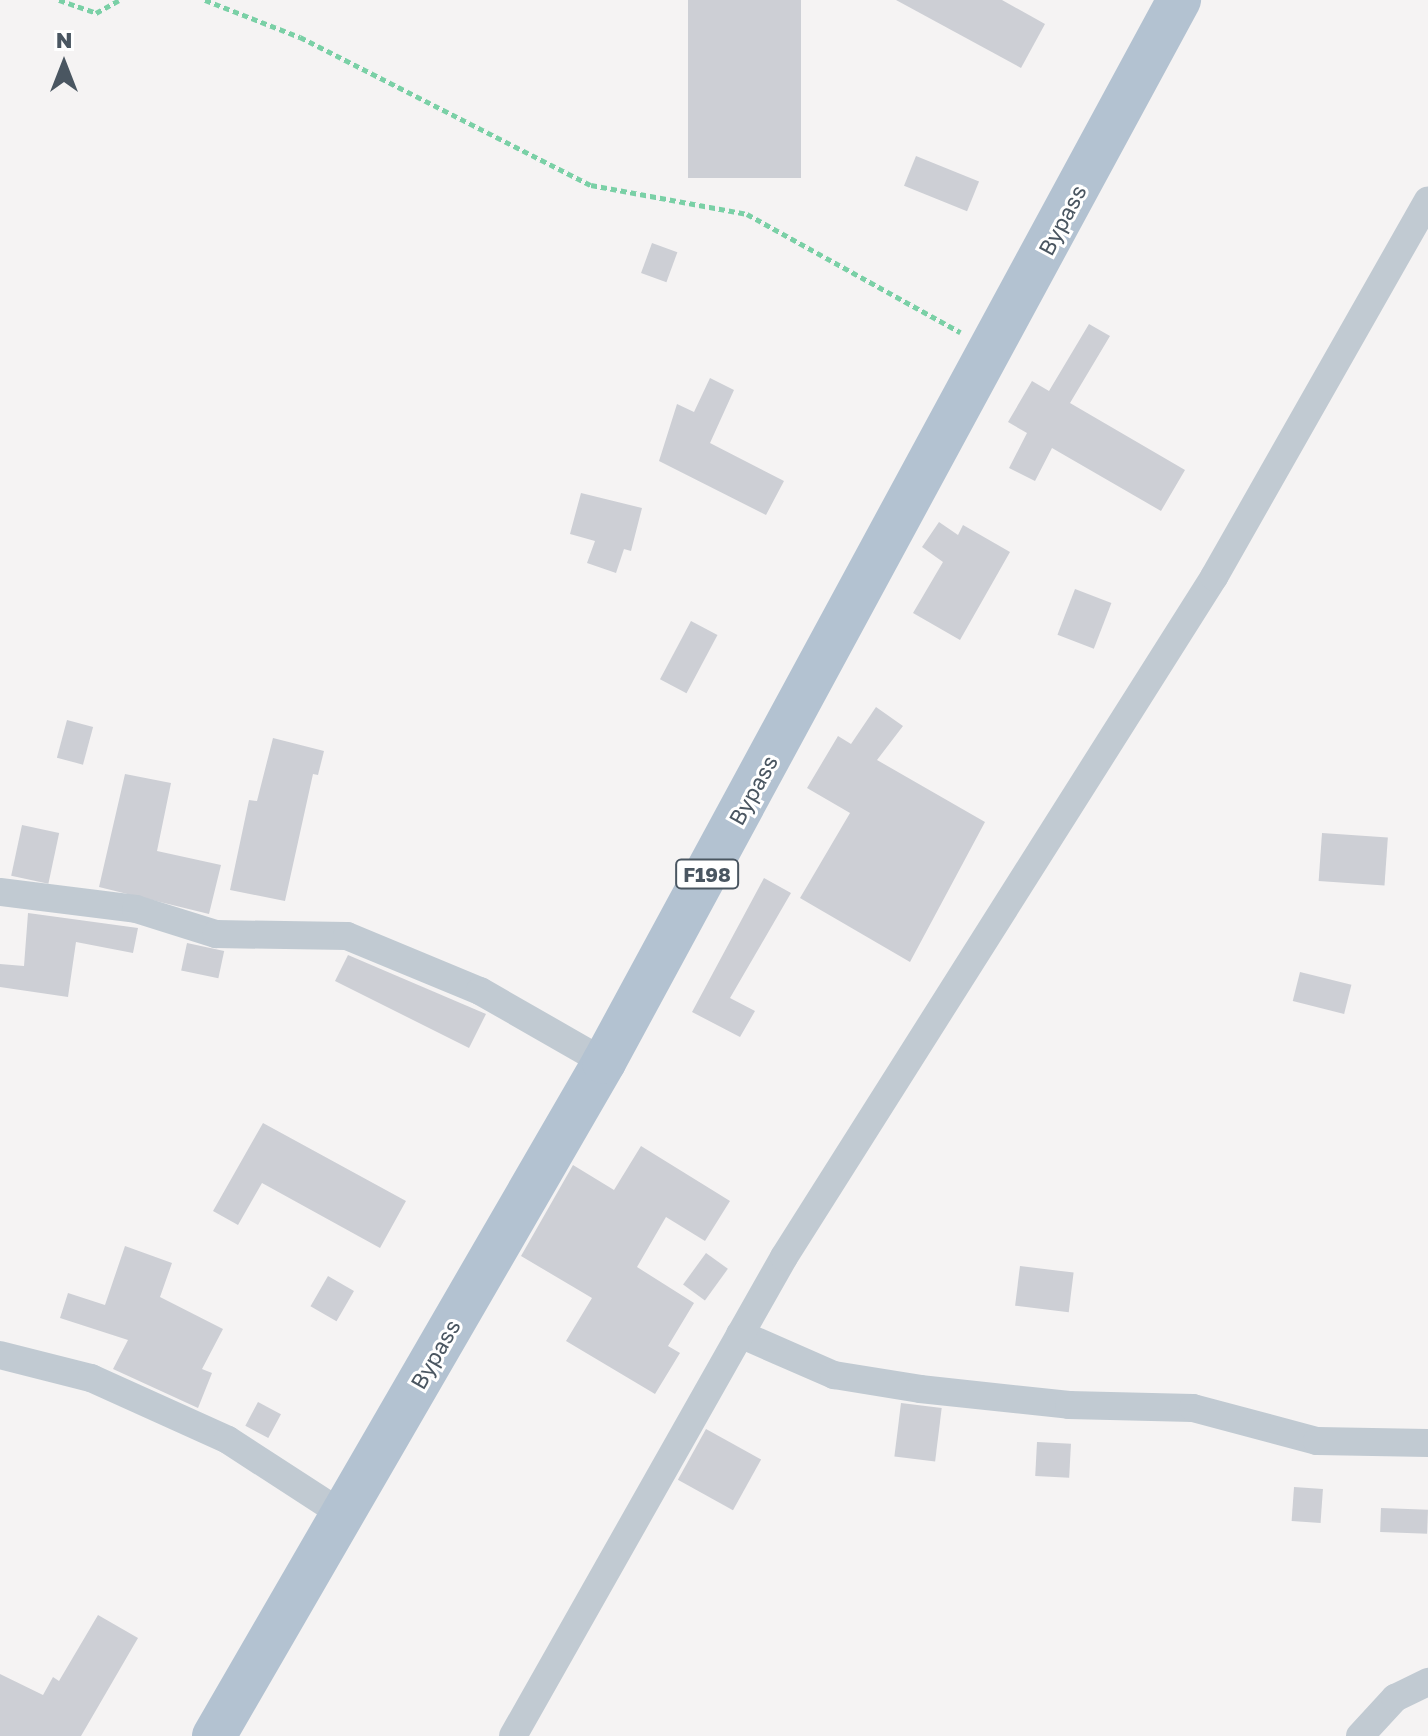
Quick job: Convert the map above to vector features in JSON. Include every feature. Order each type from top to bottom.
[{"type":"main road","name":"Bypass","points":[[214,1736],[604,1062],[1179,0]]},
{"type":"street","points":[[513,1736],[740,1334],[1214,577],[1428,201]]},
{"type":"street","points":[[0,892],[136,909],[216,934],[347,936],[480,991],[604,1062]]},
{"type":"street","points":[[740,1334],[834,1375],[1069,1405],[1193,1408],[1317,1441],[1428,1443]]},
{"type":"street","points":[[0,1355],[91,1378],[228,1440],[342,1514]]},
{"type":"street","points":[[1360,1736],[1395,1698],[1428,1682]]},
{"type":"path","points":[[59,0],[96,13],[119,0]]},
{"type":"path","points":[[205,0],[300,37],[591,185],[747,214],[992,350]]},
{"type":"building","points":[[688,0],[801,0],[801,178],[688,178]]},
{"type":"building","points":[[896,0],[1002,0],[1045,24],[1021,68]]},
{"type":"building","points":[[916,156],[979,181],[967,211],[904,186]]},
{"type":"building","points":[[652,243],[677,252],[666,282],[641,273]]},
{"type":"building","points":[[1089,324],[1110,336],[1070,403],[1185,470],[1161,511],[1052,448],[1035,481],[1009,468],[1027,433],[1008,422],[1032,381],[1049,391]]},
{"type":"building","points":[[710,378],[734,390],[710,443],[784,481],[766,515],[659,461],[677,404],[694,412]]},
{"type":"building","points":[[581,493],[642,508],[631,551],[624,549],[616,573],[587,563],[595,541],[570,534]]},
{"type":"building","points":[[939,522],[958,535],[963,525],[1010,552],[960,640],[913,613],[943,562],[922,547]]},
{"type":"building","points":[[1075,589],[1111,603],[1094,649],[1057,635]]},
{"type":"building","points":[[691,621],[717,635],[687,693],[660,679]]},
{"type":"building","points":[[876,707],[903,726],[877,760],[985,822],[910,962],[800,898],[850,813],[807,788],[838,736],[851,744]]},
{"type":"building","points":[[67,720],[93,727],[83,765],[57,758]]},
{"type":"building","points":[[273,738],[324,751],[318,775],[313,774],[285,901],[230,890],[249,800],[257,801]]},
{"type":"building","points":[[125,774],[171,783],[157,851],[221,865],[209,914],[99,887]]},
{"type":"building","points":[[22,825],[59,833],[48,884],[11,876]]},
{"type":"building","points":[[1322,833],[1388,838],[1384,885],[1319,881]]},
{"type":"building","points":[[764,878],[791,893],[730,998],[755,1011],[740,1037],[692,1012]]},
{"type":"building","points":[[28,913],[138,928],[133,953],[76,942],[68,997],[0,987],[0,964],[24,966]]},
{"type":"building","points":[[187,943],[224,951],[218,978],[181,970]]},
{"type":"building","points":[[348,955],[486,1014],[469,1048],[335,981]]},
{"type":"building","points":[[1300,972],[1351,985],[1344,1014],[1293,1001]]},
{"type":"building","points":[[263,1123],[406,1201],[380,1248],[262,1183],[238,1225],[213,1211]]},
{"type":"building","points":[[641,1146],[730,1201],[705,1241],[666,1217],[637,1267],[694,1303],[668,1346],[680,1353],[655,1394],[566,1341],[592,1298],[521,1256],[573,1165],[614,1190]]},
{"type":"building","points":[[125,1246],[172,1263],[160,1297],[223,1329],[202,1369],[212,1373],[198,1408],[113,1369],[128,1340],[60,1318],[68,1293],[105,1305]]},
{"type":"building","points":[[706,1253],[728,1269],[705,1300],[683,1285]]},
{"type":"building","points":[[1020,1266],[1074,1273],[1069,1312],[1015,1306]]},
{"type":"building","points":[[328,1276],[354,1291],[336,1321],[310,1306]]},
{"type":"building","points":[[258,1402],[281,1414],[268,1438],[245,1426]]},
{"type":"building","points":[[901,1403],[942,1408],[935,1462],[894,1457]]},
{"type":"building","points":[[706,1429],[761,1460],[733,1510],[678,1480]]},
{"type":"building","points":[[1037,1442],[1071,1444],[1069,1478],[1035,1476]]},
{"type":"building","points":[[1294,1487],[1323,1489],[1321,1523],[1292,1521]]},
{"type":"building","points":[[1381,1508],[1428,1510],[1427,1534],[1380,1532]]},
{"type":"building","points":[[98,1615],[138,1638],[81,1736],[0,1736],[0,1674],[43,1695],[53,1677],[59,1681]]}]
